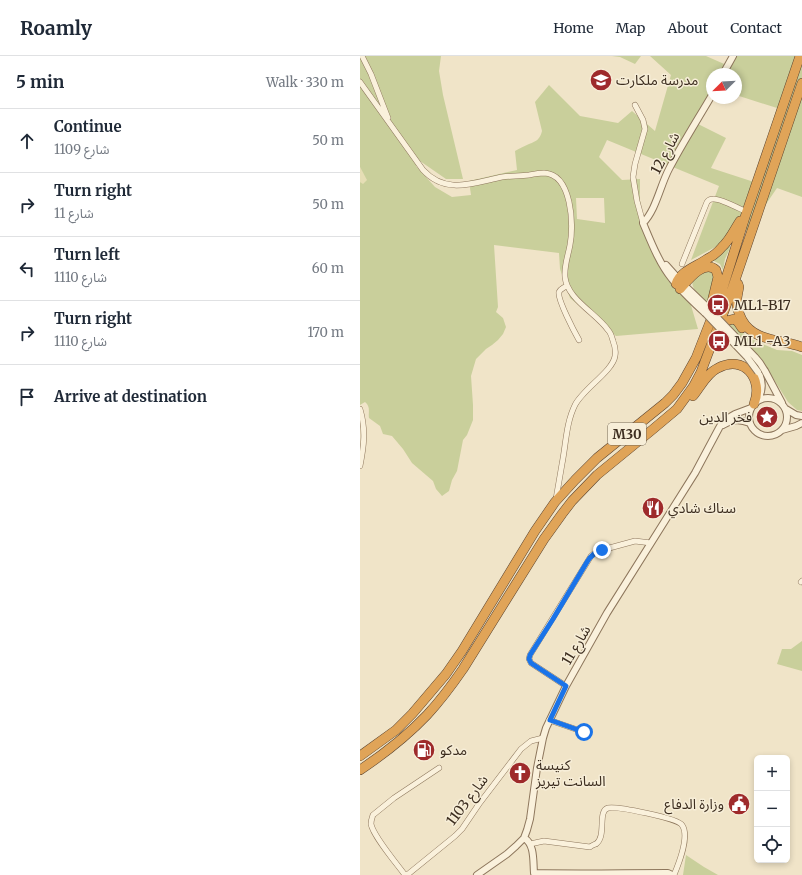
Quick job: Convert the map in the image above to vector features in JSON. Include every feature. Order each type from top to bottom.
[{"type":"highway","name":"M30","points":[[360,756],[396,730],[407,720],[443,678],[462,650],[535,531],[555,502],[597,458],[655,412],[673,395],[689,372],[721,294],[800,56]]},
{"type":"highway","name":"M30","points":[[360,770],[403,738],[427,715],[450,688],[544,540],[572,501],[597,475],[677,409],[690,391],[701,372],[735,282],[802,83]]},
{"type":"highway","points":[[679,284],[685,272],[708,259],[724,246],[747,213]]},
{"type":"highway","points":[[679,284],[705,267],[710,266],[716,270],[718,277],[704,338]]},
{"type":"highway","points":[[735,282],[738,287],[737,307],[743,321],[749,329],[755,334],[767,339],[802,347]]},
{"type":"highway","points":[[719,325],[734,319],[754,338],[774,345],[802,351]]},
{"type":"highway","points":[[677,409],[691,399],[711,372],[716,368],[727,364],[742,366],[751,373],[757,390],[757,395],[753,405]]},
{"type":"street","points":[[362,56],[381,98],[390,125]]},
{"type":"street","points":[[726,68],[733,56]]},
{"type":"street","points":[[360,82],[423,170],[431,178],[450,185],[464,186],[503,177],[544,173],[553,174],[560,180],[566,190],[570,205],[572,227],[570,245],[564,271],[566,286],[609,331],[615,345],[615,356],[611,365],[582,394],[568,421],[555,502]]},
{"type":"street","name":"شارع 12","points":[[642,224],[651,212],[668,170],[706,104]]},
{"type":"street","points":[[635,105],[643,120],[645,129],[635,164],[633,177],[642,224],[658,257],[679,284],[755,357],[761,372],[785,407],[787,414],[785,426],[777,434],[772,436],[759,434],[754,430],[749,418],[753,405],[761,394],[761,372]]},
{"type":"street","points":[[682,264],[709,200],[716,199],[747,213]]},
{"type":"street","points":[[566,286],[560,290],[559,294],[579,340]]},
{"type":"street","points":[[753,405],[761,399],[774,399],[779,401],[796,415],[802,416]]},
{"type":"street","name":"شارع 11","points":[[477,875],[507,854],[524,838],[530,819],[543,738],[566,686],[607,613],[695,472],[719,428],[729,417],[753,405]]},
{"type":"street","points":[[360,409],[365,437],[360,466]]},
{"type":"street","points":[[719,428],[733,420],[750,423]]},
{"type":"street","points":[[782,430],[796,426],[802,422]]},
{"type":"street","points":[[566,686],[531,663],[529,659],[530,655],[591,556],[596,552],[635,541],[651,543]]},
{"type":"street","points":[[550,720],[584,732]]},
{"type":"street","name":"شارع 1103","points":[[406,875],[462,829],[479,804],[522,749],[531,741],[543,738]]},
{"type":"street","points":[[406,875],[384,847],[376,834],[372,826],[372,818],[394,798],[439,768]]},
{"type":"street","points":[[524,838],[530,844],[534,874],[672,874],[681,859],[685,835],[683,826],[677,821],[651,814],[610,808],[603,812],[602,832],[599,840],[596,844],[590,847],[544,841],[530,844]]},
{"type":"shaded area","points":[[360,167],[368,180],[363,185],[360,182]]},
{"type":"green space","points":[[360,56],[441,56],[439,71],[443,95],[463,179],[446,179],[420,161],[416,166],[435,187],[452,197],[471,195],[469,181],[517,170],[515,151],[536,141],[541,134],[542,131],[535,102],[549,85],[580,116],[618,123],[632,111],[655,131],[671,75],[650,56],[706,56],[731,67],[736,56],[802,56],[802,197],[777,188],[749,229],[691,260],[719,186],[607,140],[599,157],[622,180],[640,179],[640,201],[644,221],[655,249],[690,302],[698,329],[616,336],[570,298],[560,269],[559,253],[494,245],[498,307],[496,312],[503,318],[506,327],[498,340],[476,359],[471,376],[473,420],[467,435],[463,440],[457,471],[452,480],[449,491],[442,496],[436,489],[433,481],[412,463],[392,436],[383,434],[380,426],[369,418],[369,408],[367,404],[365,402],[360,405],[360,182],[363,184],[367,180],[360,167]],"holes":[[[706,68],[742,68],[742,97],[777,108],[754,182],[711,168],[726,138],[698,124],[710,104],[706,104]],[[576,198],[604,198],[605,223],[577,219]]]},
{"type":"green space","points":[[612,56],[641,56],[635,64],[620,57]]},
{"type":"green space","points":[[730,245],[723,270],[720,264],[712,260]]},
{"type":"green space","points":[[707,270],[714,272],[715,285],[708,304],[693,288],[692,284],[696,277]]},
{"type":"green space","points":[[732,322],[751,339],[777,350],[792,351],[802,355],[802,411],[797,410],[788,402],[763,362],[727,324]]},
{"type":"green space","points":[[802,641],[802,671],[777,664],[782,649],[791,649]]},
{"type":"green space","points":[[686,855],[704,867],[718,875],[683,875]]},
{"type":"place","name":"مدرسة ملكارت","points":[[601,80]]},
{"type":"place","name":"ML1-B17","points":[[718,305]]},
{"type":"place","name":"ML1 -A3","points":[[719,341]]},
{"type":"place","name":"فخر الدين","points":[[767,417]]},
{"type":"place","name":"سناك شادي","points":[[653,508]]},
{"type":"place","name":"مدكو","points":[[424,750]]},
{"type":"place","name":"كنيسة السانت تيريز","points":[[520,773]]},
{"type":"place","name":"وزارة الدفاع","points":[[739,804]]},
{"type":"route","points":[[584,732],[550,720],[566,686],[531,663],[529,657],[591,556],[602,550]]}]
